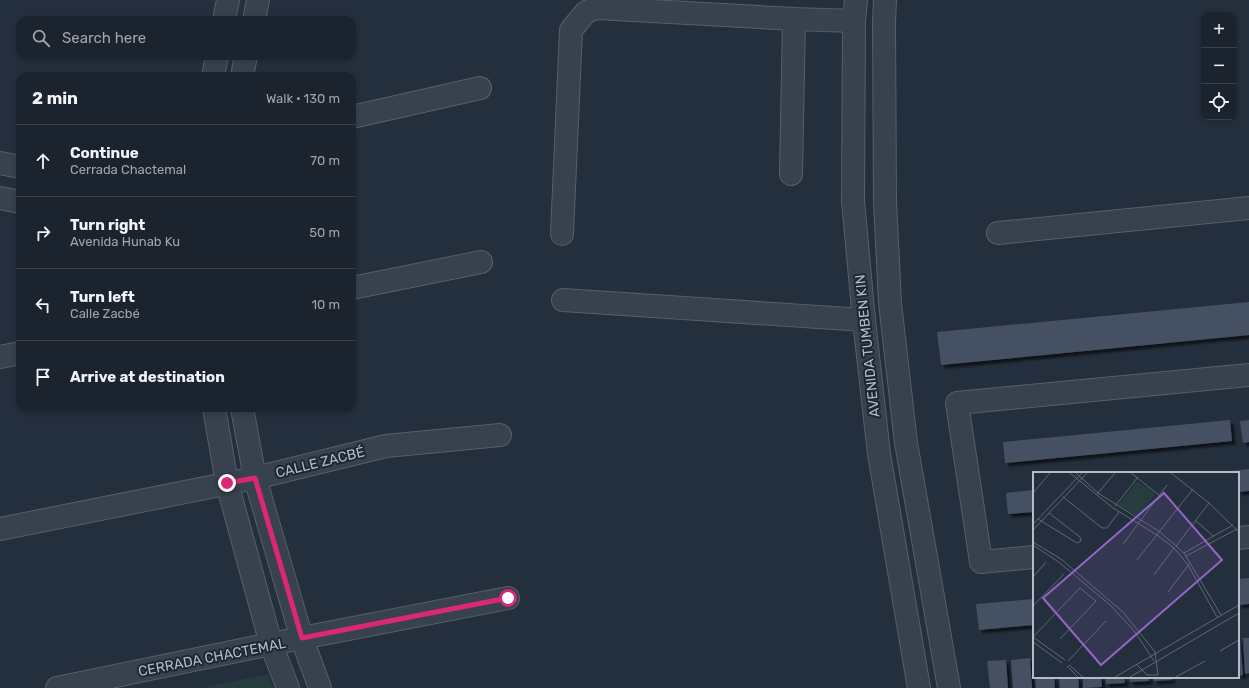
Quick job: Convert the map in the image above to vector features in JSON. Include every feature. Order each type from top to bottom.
[{"type":"street","points":[[225,16],[228,0]]},
{"type":"street","points":[[255,16],[258,0]]},
{"type":"street","name":"AVENIDA TUMBEN KIN","points":[[885,0],[885,202],[890,303],[906,443],[949,688]]},
{"type":"street","points":[[562,234],[571,30],[586,12],[597,8],[794,19],[855,10]]},
{"type":"street","name":"AVENIDA TUMBEN KIN","points":[[855,10],[853,200],[864,320],[879,454],[919,688]]},
{"type":"street","points":[[791,174],[794,19]]},
{"type":"street","points":[[213,72],[216,60]]},
{"type":"street","points":[[243,72],[245,60]]},
{"type":"street","points":[[356,116],[480,88]]},
{"type":"street","points":[[0,163],[16,166]]},
{"type":"street","points":[[0,198],[16,201]]},
{"type":"street","points":[[998,233],[1249,208]]},
{"type":"street","points":[[356,287],[481,262]]},
{"type":"street","points":[[563,300],[864,320]]},
{"type":"street","points":[[0,357],[16,354]]},
{"type":"street","points":[[1033,557],[981,562],[957,403],[1249,376]]},
{"type":"street","points":[[215,412],[227,483],[271,644],[288,688]]},
{"type":"street","points":[[243,412],[255,478],[302,638],[320,688]]},
{"type":"street","name":"CALLE ZACBÉ","points":[[0,529],[255,478],[386,446],[500,435]]},
{"type":"street","points":[[1239,538],[1249,537]]},
{"type":"street","name":"CERRADA CHACTEMAL","points":[[57,688],[271,644],[508,598]]},
{"type":"green space","points":[[268,674],[273,688],[202,688]]},
{"type":"building","points":[[1249,302],[1249,335],[941,365],[937,332]]},
{"type":"building","points":[[1230,420],[1232,441],[1005,463],[1003,442]]},
{"type":"building","points":[[1249,420],[1249,442],[1243,443],[1240,421]]},
{"type":"building","points":[[1249,469],[1249,491],[1239,492],[1239,472],[1222,472]]},
{"type":"building","points":[[1033,490],[1033,512],[1008,514],[1006,493]]},
{"type":"building","points":[[1249,578],[1249,604],[1239,605],[1239,579]]},
{"type":"building","points":[[1033,599],[1033,625],[979,630],[976,604]]},
{"type":"building","points":[[1243,638],[1249,638],[1249,673],[1245,674]]},
{"type":"building","points":[[1239,640],[1240,640],[1243,675],[1239,676]]},
{"type":"building","points":[[1030,658],[1032,688],[1013,688],[1011,660]]},
{"type":"building","points":[[1006,660],[1008,688],[990,688],[987,661]]},
{"type":"building","points":[[1035,678],[1054,678],[1055,688],[1036,688]]},
{"type":"building","points":[[1059,678],[1078,678],[1079,688],[1060,688]]},
{"type":"building","points":[[1083,678],[1101,678],[1102,687],[1083,688]]},
{"type":"building","points":[[1105,678],[1124,678],[1125,683],[1106,684]]},
{"type":"building","points":[[1129,678],[1149,678],[1149,681],[1130,682]]},
{"type":"building","points":[[1153,678],[1172,678],[1172,680],[1154,681]]},
{"type":"route","points":[[227,483],[255,478],[302,638],[508,598]]}]
